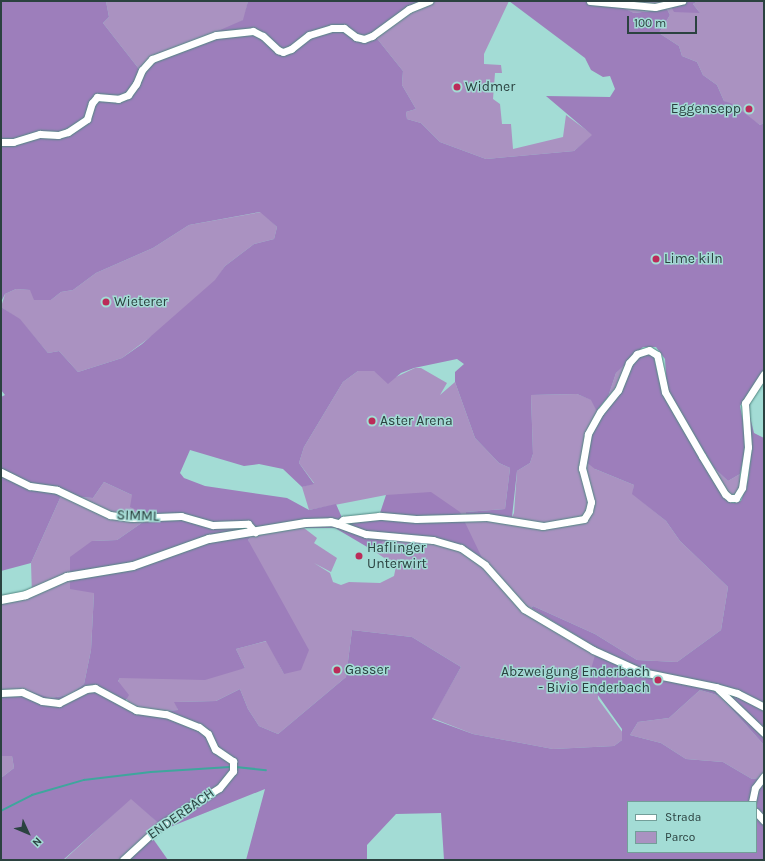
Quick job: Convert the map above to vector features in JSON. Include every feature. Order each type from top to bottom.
[{"type":"main road","points":[[1,600],[26,595],[67,577],[133,566],[192,544],[306,523],[331,522],[338,524]]},
{"type":"street","points":[[1,142],[13,142],[40,134],[58,135],[68,132],[88,118],[94,98],[118,99],[128,95],[136,84],[142,70],[152,59],[216,35],[253,31],[263,36],[278,50],[283,52],[309,36],[332,28],[344,28],[356,37],[364,39],[372,36],[409,9],[429,1]]},
{"type":"street","points":[[590,1],[655,6],[682,1]]},
{"type":"street","points":[[338,524],[343,520],[379,516],[416,519],[487,517],[543,526],[584,519],[589,511],[591,502],[582,468],[588,434],[600,412],[618,390],[629,363],[637,354],[649,350],[657,355],[665,392],[702,456],[725,494],[730,498],[736,498],[742,488],[748,447],[745,403],[764,374]]},
{"type":"street","name":"SIMML","points":[[1,472],[30,486],[57,490],[110,514],[132,518],[181,516],[213,525],[248,524],[255,532]]},
{"type":"street","points":[[338,524],[366,534],[433,540],[461,548],[485,565],[524,609],[593,650],[656,676],[716,687],[737,693],[764,707]]},
{"type":"street","points":[[716,687],[764,733]]},
{"type":"street","name":"ENDERBACH","points":[[1,693],[26,693],[42,701],[59,703],[86,689],[95,688],[136,710],[166,714],[205,731],[215,749],[232,760],[234,768],[214,792],[162,824],[123,860]]},
{"type":"street","points":[[752,801],[755,788],[764,776]]},
{"type":"street","points":[[757,813],[764,821]]},
{"type":"green space","points":[[106,1],[248,1],[244,20],[139,69],[103,23],[109,17]]},
{"type":"green space","points":[[431,1],[509,1],[484,54],[484,64],[501,65],[502,73],[495,73],[493,99],[500,104],[502,124],[511,124],[513,149],[563,137],[566,115],[593,135],[574,151],[486,159],[440,142],[421,123],[407,119],[406,112],[416,109],[402,85],[403,71],[375,36],[402,11]]},
{"type":"green space","points":[[678,1],[700,13],[693,4],[698,1],[764,1],[764,123],[760,125],[724,101],[717,85],[703,75],[697,62],[682,56],[679,46],[659,33],[670,15],[667,9],[634,13],[609,2]]},
{"type":"green space","points":[[261,212],[277,227],[274,239],[254,244],[225,266],[216,280],[164,327],[122,358],[78,372],[59,351],[48,353],[20,320],[1,307],[5,294],[16,289],[31,290],[51,300],[61,292],[73,290],[96,273],[153,248],[189,225]]},
{"type":"green space","points":[[628,360],[615,389],[608,397],[616,373]]},
{"type":"green space","points":[[415,368],[421,368],[447,383],[440,395],[455,382],[475,438],[499,463],[510,468],[505,509],[466,512],[512,517],[514,513],[517,471],[530,463],[533,454],[531,395],[577,394],[592,400],[599,416],[595,469],[634,485],[633,494],[666,521],[680,541],[728,587],[721,630],[677,662],[637,660],[595,634],[533,606],[531,608],[598,648],[598,699],[623,733],[622,740],[614,746],[553,749],[473,734],[432,718],[461,667],[412,637],[352,630],[346,677],[278,734],[259,726],[248,709],[240,689],[216,701],[175,702],[178,710],[151,712],[130,706],[118,681],[120,678],[245,668],[236,649],[267,641],[284,674],[248,540],[252,536],[304,528],[317,538],[314,543],[337,558],[331,572],[314,563],[330,573],[333,582],[341,585],[349,582],[380,583],[394,576],[396,566],[374,551],[382,541],[390,540],[386,495],[309,510],[302,487],[314,483],[299,463],[304,447],[343,382],[358,371],[374,371],[396,377]]},
{"type":"green space","points":[[714,468],[728,481],[740,474],[740,486],[736,494],[731,495],[725,490]]},
{"type":"green space","points":[[104,482],[132,495],[147,515],[143,522],[117,540],[92,541],[94,593],[91,650],[84,684],[69,695],[50,698],[1,691],[1,602],[19,601],[32,596],[31,563],[61,496],[93,498]]},
{"type":"green space","points":[[700,690],[720,696],[764,745],[764,772],[760,778],[752,779],[723,762],[686,759],[661,743],[630,735],[638,722],[669,718]]},
{"type":"green space","points":[[1,756],[12,756],[14,768],[1,778]]},
{"type":"green space","points":[[131,798],[165,829],[151,836],[127,860],[64,860]]},
{"type":"shaded area","points":[[1,1],[106,1],[109,17],[103,23],[139,69],[160,52],[186,45],[243,20],[248,1],[431,1],[402,11],[375,36],[403,71],[402,85],[416,109],[406,112],[407,119],[421,123],[440,142],[486,159],[574,151],[592,135],[546,96],[610,97],[615,89],[610,76],[603,77],[591,70],[585,58],[509,1],[609,1],[634,13],[667,9],[670,15],[659,33],[679,46],[682,56],[697,62],[703,75],[717,85],[724,101],[733,104],[760,125],[764,123],[764,371],[740,406],[746,436],[744,456],[740,474],[728,481],[714,468],[667,391],[665,359],[656,347],[643,347],[616,373],[608,397],[598,409],[604,411],[637,358],[647,353],[654,357],[659,380],[699,455],[725,499],[733,503],[741,501],[748,480],[752,448],[747,407],[750,402],[750,417],[754,433],[764,438],[764,745],[720,696],[700,690],[669,718],[638,722],[630,735],[661,743],[686,759],[723,762],[752,779],[759,778],[764,772],[764,860],[444,860],[441,813],[396,814],[367,845],[367,860],[246,860],[265,789],[165,829],[131,799],[63,860],[1,860],[1,778],[14,768],[12,756],[1,756],[1,691],[23,689],[50,698],[69,695],[84,684],[91,650],[94,593],[70,589],[70,557],[92,541],[117,540],[143,522],[147,515],[130,507],[132,495],[104,482],[93,498],[61,496],[31,563],[1,571],[1,397],[5,395],[1,390],[1,307],[20,319],[48,353],[59,351],[78,372],[122,358],[142,344],[215,280],[225,266],[254,244],[274,239],[277,227],[260,212],[189,225],[153,248],[96,273],[73,290],[61,292],[51,300],[34,300],[30,290],[16,289],[5,294],[1,302]],"holes":[[[457,359],[464,364],[455,372],[455,382],[475,438],[499,463],[510,468],[505,509],[466,512],[466,515],[512,517],[517,471],[530,463],[533,454],[531,395],[577,394],[591,400],[599,416],[587,444],[585,461],[595,469],[634,485],[632,494],[666,521],[680,541],[728,587],[721,630],[677,662],[637,660],[595,634],[533,606],[531,608],[597,648],[590,673],[590,684],[622,729],[622,740],[614,746],[553,749],[473,734],[432,719],[461,667],[412,637],[352,630],[346,677],[278,734],[259,726],[248,709],[240,689],[216,701],[174,702],[178,710],[151,712],[130,706],[126,700],[129,695],[118,681],[120,678],[205,680],[245,668],[236,649],[266,641],[284,674],[301,670],[309,650],[248,540],[252,536],[304,528],[335,528],[374,551],[383,541],[433,542],[473,553],[484,562],[460,512],[431,492],[386,495],[379,516],[343,520],[336,504],[309,510],[287,498],[205,486],[184,478],[180,473],[190,450],[244,466],[259,464],[283,469],[302,487],[314,484],[299,463],[304,447],[343,382],[358,371],[374,371],[388,384],[401,373],[414,368]]]},
{"type":"shaded area","points":[[678,1],[698,1],[693,4],[700,13],[674,12],[671,6]]},
{"type":"shaded area","points":[[151,836],[168,860],[127,860]]},
{"type":"waterway","points":[[1,811],[32,795],[84,780],[151,772],[230,767]]},
{"type":"waterway","points":[[236,767],[266,770]]},
{"type":"place","name":"Widmer","points":[[457,87]]},
{"type":"place","name":"Eggensepp","points":[[749,109]]},
{"type":"place","name":"Lime kiln","points":[[656,259]]},
{"type":"place","name":"Wieterer","points":[[106,302]]},
{"type":"place","name":"Aster Arena","points":[[372,421]]},
{"type":"place","name":"Haflinger Unterwirt","points":[[359,556]]},
{"type":"place","name":"Gasser","points":[[337,670]]},
{"type":"place","name":"Abzweigung Enderbach - Bivio Enderbach","points":[[658,680]]}]
